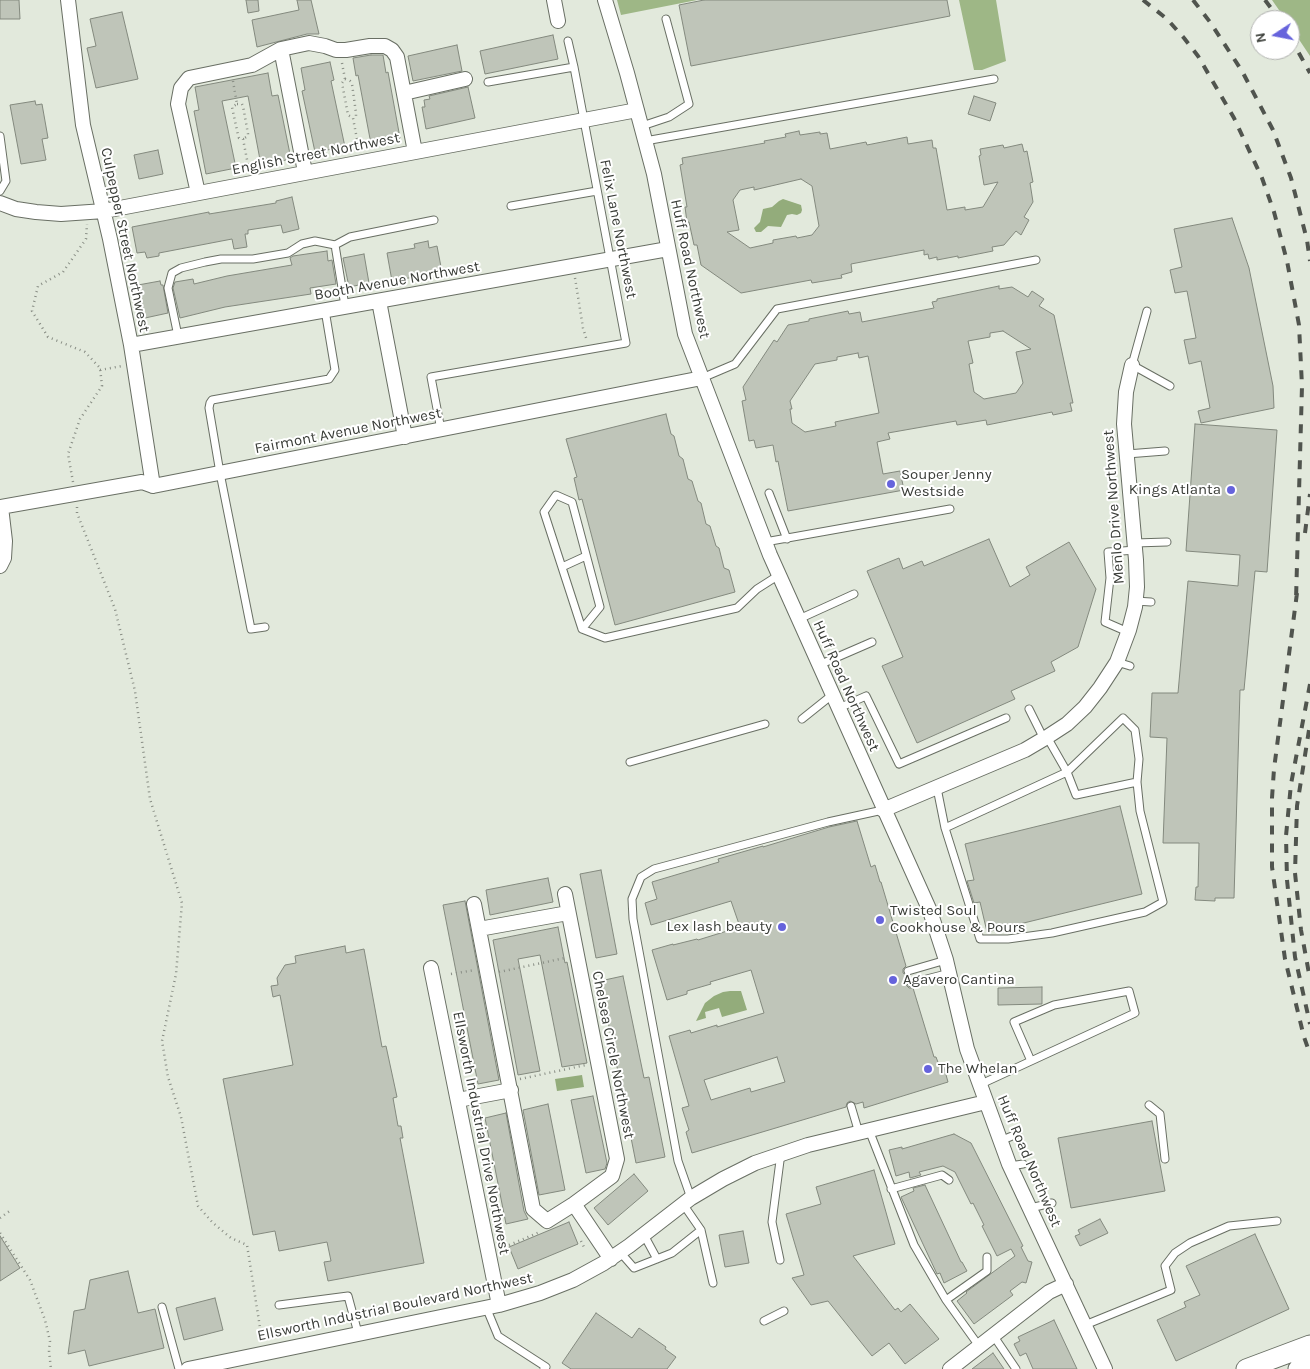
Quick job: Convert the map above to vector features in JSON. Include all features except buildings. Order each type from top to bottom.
[{"type":"main road","points":[[1246,1369],[1310,1345]]},
{"type":"main road","points":[[1298,1369],[1310,1364]]},
{"type":"street","name":"Culpepper Street Northwest","points":[[68,0],[83,125],[104,211],[131,345],[153,486]]},
{"type":"street","points":[[554,0],[558,21]]},
{"type":"street","name":"Huff Road Northwest","points":[[605,0],[638,110],[654,174],[685,334],[779,576],[930,911],[948,966],[967,1049],[1000,1141],[1017,1165],[1030,1208],[1105,1369]]},
{"type":"street","points":[[198,193],[178,104],[181,88],[189,78],[252,65],[281,50],[309,43],[340,50],[370,46],[385,46],[392,50],[397,57],[415,152]]},
{"type":"street","points":[[281,50],[305,172]]},
{"type":"street","points":[[404,92],[465,79]]},
{"type":"street","name":"English Street Northwest","points":[[0,203],[36,212],[61,214],[104,211],[638,110]]},
{"type":"street","name":"Booth Avenue Northwest","points":[[131,345],[668,249]]},
{"type":"street","points":[[379,301],[405,437]]},
{"type":"street","name":"Menlo Drive Northwest","points":[[883,810],[1024,750],[1046,738],[1067,724],[1085,707],[1123,664],[1137,587],[1124,424],[1126,392],[1132,365]]},
{"type":"street","name":"Fairmont Avenue Northwest","points":[[0,505],[142,482],[153,486],[702,378]]},
{"type":"street","points":[[0,505],[4,541],[4,558],[0,566]]},
{"type":"street","name":"Chelsea Circle Northwest","points":[[474,904],[514,1085],[533,1209],[547,1221],[612,1176],[617,1159],[565,894]]},
{"type":"street","points":[[479,929],[568,913]]},
{"type":"street","name":"Ellsworth Industrial Drive Northwest","points":[[431,968],[458,1100],[493,1306]]},
{"type":"street","points":[[458,1100],[514,1085]]},
{"type":"street","name":"Ellsworth Industrial Boulevard Northwest","points":[[188,1369],[249,1362],[264,1352],[493,1306],[540,1293],[573,1280],[615,1255],[687,1201],[723,1179],[755,1163],[781,1153],[864,1131],[986,1102]]},
{"type":"street","points":[[574,1204],[615,1255]]},
{"type":"street","points":[[950,1369],[1049,1292],[1066,1284]]},
{"type":"lane","points":[[642,126],[669,117],[689,104],[666,19]]},
{"type":"lane","name":"Felix Lane Northwest","points":[[441,430],[431,377],[626,342],[568,41]]},
{"type":"lane","points":[[488,82],[574,67]]},
{"type":"lane","points":[[645,141],[994,79]]},
{"type":"lane","points":[[0,136],[6,181],[0,191]]},
{"type":"lane","points":[[512,206],[597,191]]},
{"type":"lane","points":[[178,336],[168,288],[172,273],[181,268],[221,259],[253,259],[288,253],[302,244],[315,241],[335,245],[350,237],[434,220]]},
{"type":"lane","points":[[335,245],[345,306]]},
{"type":"lane","points":[[702,378],[736,364],[777,309],[1036,260]]},
{"type":"lane","points":[[265,627],[251,629],[220,473],[210,403],[212,400],[329,379],[335,370],[325,310]]},
{"type":"lane","points":[[1147,311],[1132,365],[1170,386]]},
{"type":"lane","points":[[1127,454],[1165,451]]},
{"type":"lane","points":[[768,492],[786,538]]},
{"type":"lane","points":[[582,629],[600,607],[572,502],[556,495],[544,512],[582,629],[604,638],[737,608],[757,589],[779,576]]},
{"type":"lane","points":[[765,542],[950,509]]},
{"type":"lane","points":[[1128,632],[1106,622],[1110,578],[1108,552],[1167,542]]},
{"type":"lane","points":[[562,567],[586,556]]},
{"type":"lane","points":[[799,619],[854,594]]},
{"type":"lane","points":[[1135,601],[1151,602]]},
{"type":"lane","points":[[819,664],[872,642]]},
{"type":"lane","points":[[802,719],[832,695]]},
{"type":"lane","points":[[838,708],[866,696],[899,764],[1006,718]]},
{"type":"lane","points":[[1029,709],[1067,772],[1076,795],[1138,782]]},
{"type":"lane","points":[[937,788],[946,828],[980,939],[1008,939],[1052,933],[1145,912],[1163,902],[1140,812],[1139,759],[1136,730],[1123,718],[1067,772],[946,828]]},
{"type":"lane","points":[[630,762],[765,724]]},
{"type":"lane","points":[[713,1283],[702,1230],[687,1201],[678,1161],[632,919],[632,899],[642,877],[654,869],[828,822],[883,810]]},
{"type":"lane","points":[[908,971],[924,966],[948,966]]},
{"type":"lane","points":[[924,966],[928,979]]},
{"type":"lane","points":[[911,983],[928,979],[948,966]]},
{"type":"lane","points":[[979,1084],[1031,1061],[1135,1013],[1129,991],[1054,1005],[1014,1022],[1031,1061]]},
{"type":"lane","points":[[1149,1104],[1160,1114],[1165,1159]]},
{"type":"lane","points":[[851,1106],[891,1189],[914,1246],[946,1300],[979,1346]]},
{"type":"lane","points":[[1000,1141],[1017,1134]]},
{"type":"lane","points":[[780,1260],[772,1222],[781,1153]]},
{"type":"lane","points":[[891,1189],[942,1175],[949,1180]]},
{"type":"lane","points":[[1030,1208],[1052,1203]]},
{"type":"lane","points":[[1085,1325],[1171,1290],[1165,1266],[1175,1253],[1190,1243],[1230,1226],[1277,1220]]},
{"type":"lane","points":[[615,1255],[634,1268],[672,1253],[702,1230]]},
{"type":"lane","points":[[644,1235],[657,1260]]},
{"type":"lane","points":[[946,1300],[987,1271],[987,1257]]},
{"type":"lane","points":[[279,1305],[348,1296],[358,1333]]},
{"type":"lane","points":[[493,1306],[498,1336],[546,1367],[544,1369]]},
{"type":"lane","points":[[162,1307],[179,1369]]},
{"type":"lane","points":[[764,1321],[784,1311]]},
{"type":"lane","points":[[992,1335],[1016,1369]]},
{"type":"path","points":[[340,50],[345,79],[342,83],[348,115],[353,118]]},
{"type":"path","points":[[231,69],[237,104]]},
{"type":"path","points":[[345,79],[352,84],[356,113],[356,116],[353,118],[360,154]]},
{"type":"path","points":[[243,139],[248,136],[242,104],[237,104],[232,107],[239,138],[243,139],[250,174]]},
{"type":"path","points":[[88,213],[86,239],[63,272],[38,286],[32,311],[48,337],[85,352],[100,370],[102,386],[80,418],[68,454],[77,513],[115,609],[135,691],[150,799],[182,903],[176,974],[162,1041],[168,1077],[181,1117],[198,1206],[213,1223],[231,1238],[246,1246],[264,1352]]},
{"type":"path","points":[[574,277],[587,341]]},
{"type":"path","points":[[100,370],[123,366]]},
{"type":"path","points":[[497,972],[568,958]]},
{"type":"path","points":[[450,974],[482,968]]},
{"type":"path","points":[[514,1085],[590,1064]]},
{"type":"path","points":[[0,1218],[11,1210]]},
{"type":"path","points":[[0,1233],[30,1280],[50,1341],[51,1369]]},
{"type":"shaded area","points":[[617,0],[697,0],[621,15]]},
{"type":"shaded area","points":[[959,0],[996,0],[1006,61],[982,70],[974,70]]},
{"type":"shaded area","points":[[1272,0],[1310,0],[1310,56],[1300,41],[1300,10],[1279,10]]},
{"type":"shaded area","points":[[783,199],[801,205],[801,213],[787,215],[781,227],[768,226],[761,232],[756,232],[754,228],[760,222],[763,209],[772,207]]},
{"type":"shaded area","points":[[730,991],[741,991],[747,1010],[722,1017],[719,1008],[705,1012],[706,1018],[696,1021],[705,1003],[714,996]]},
{"type":"shaded area","points":[[582,1075],[584,1087],[557,1091],[555,1079]]},
{"type":"railway","points":[[1143,0],[1167,19],[1198,56],[1234,118],[1262,178],[1274,212],[1287,261],[1299,325],[1302,386],[1296,600]]},
{"type":"railway","points":[[1193,0],[1242,71],[1273,130],[1291,178],[1307,240],[1310,261]]},
{"type":"railway","points":[[1265,0],[1272,10]]},
{"type":"railway","points":[[1300,55],[1310,73]]},
{"type":"railway","points":[[1305,533],[1310,494]]},
{"type":"railway","points":[[1297,593],[1274,769],[1272,867],[1285,959],[1310,1054]]},
{"type":"railway","points":[[1310,684],[1291,784],[1286,836],[1287,880],[1295,957],[1310,1024]]},
{"type":"railway","points":[[1309,730],[1297,806],[1295,873],[1301,930],[1310,979]]},
{"type":"place","name":"Souper Jenny Westside","points":[[891,484]]},
{"type":"place","name":"Kings Atlanta","points":[[1231,490]]},
{"type":"place","name":"Twisted Soul Cookhouse & Pours","points":[[880,920]]},
{"type":"place","name":"Lex lash beauty","points":[[782,927]]},
{"type":"place","name":"Agavero Cantina","points":[[893,980]]},
{"type":"place","name":"The Whelan","points":[[928,1069]]}]
